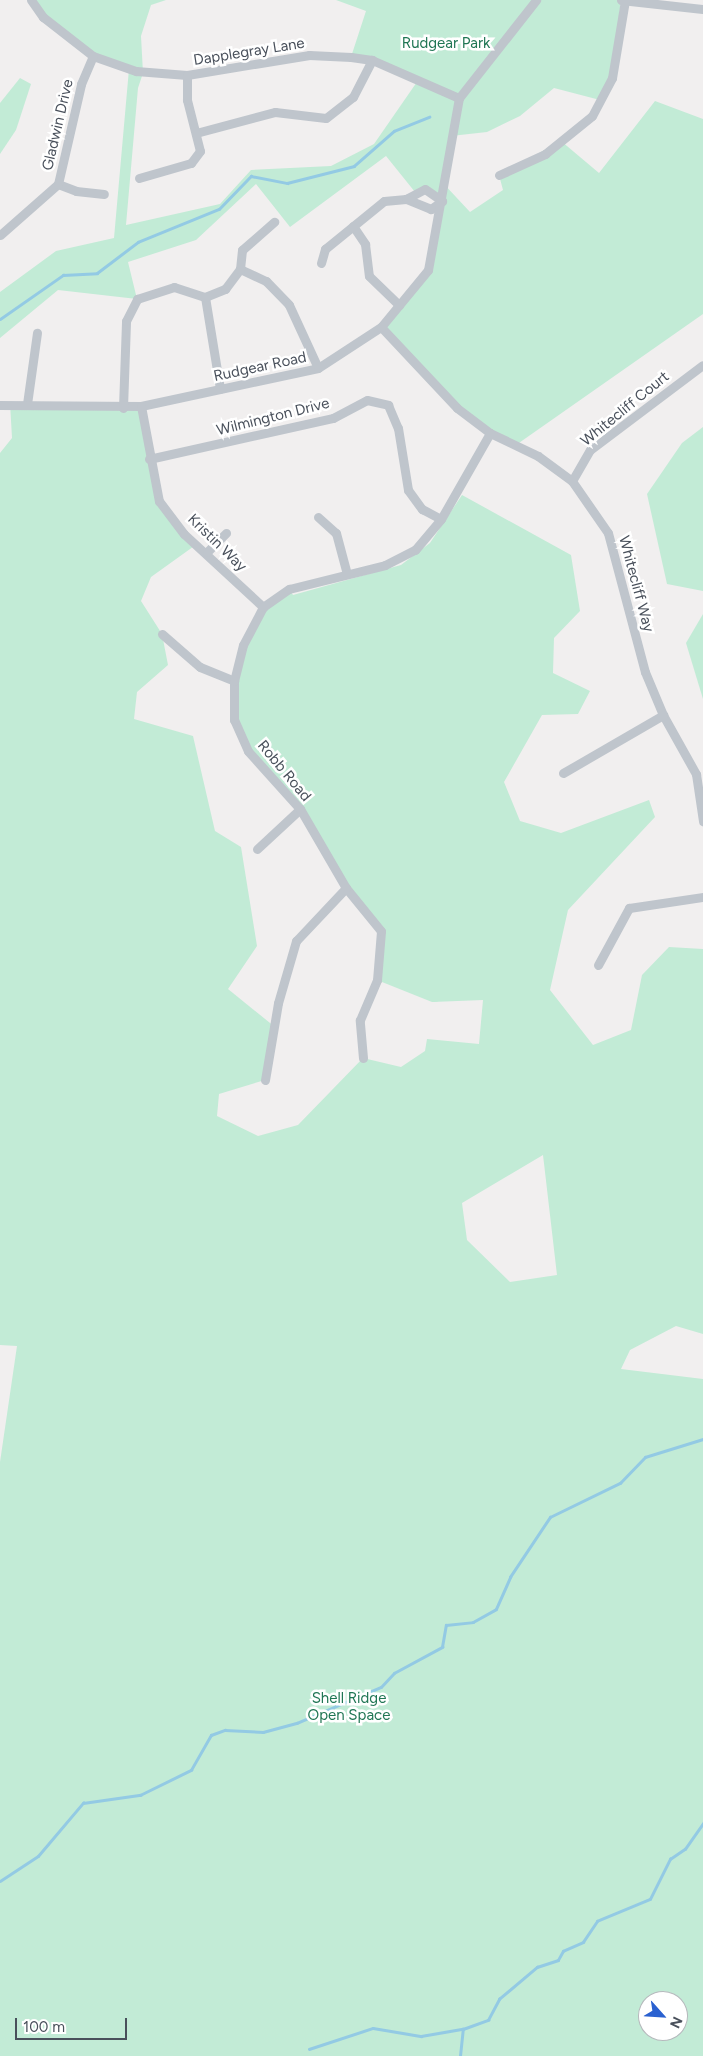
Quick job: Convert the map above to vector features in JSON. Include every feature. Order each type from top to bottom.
[{"type":"street","name":"Dapplegray Lane","points":[[31,0],[43,17],[93,56],[136,71],[187,76],[309,55],[372,60],[459,98]]},
{"type":"street","name":"Rudgear Road","points":[[0,405],[27,404],[123,408],[220,390],[318,368],[381,327],[428,270],[442,201],[459,98],[536,0]]},
{"type":"street","points":[[499,175],[545,154],[592,116],[612,78],[623,0],[703,10]]},
{"type":"street","name":"Gladwin Drive","points":[[0,235],[58,184],[81,84],[93,56]]},
{"type":"street","points":[[196,133],[275,112],[326,118],[353,97],[372,60]]},
{"type":"street","points":[[139,178],[191,163],[200,151],[187,100],[187,76]]},
{"type":"street","points":[[58,184],[76,191],[104,194]]},
{"type":"street","points":[[321,263],[325,249],[384,201],[406,199],[425,189],[442,201],[431,209],[406,199]]},
{"type":"street","points":[[123,408],[126,321],[137,299],[174,287],[205,297],[225,289],[240,269],[242,250],[274,222]]},
{"type":"street","points":[[353,226],[365,244],[369,276],[399,305]]},
{"type":"street","points":[[240,269],[266,280],[289,306],[318,368]]},
{"type":"street","points":[[205,297],[220,390]]},
{"type":"street","name":"Whitecliff Way","points":[[381,327],[457,408],[490,432],[538,456],[572,481],[608,533],[645,672],[663,715],[696,774],[703,821]]},
{"type":"street","points":[[27,404],[37,333]]},
{"type":"street","name":"Whitecliff Court","points":[[572,481],[590,450],[703,365]]},
{"type":"street","name":"Wilmington Drive","points":[[148,459],[333,418],[367,400],[388,406],[398,428],[408,490],[422,509],[441,519]]},
{"type":"street","name":"Kristin Way","points":[[141,406],[148,459],[159,501],[184,534],[207,552],[263,607]]},
{"type":"street","name":"Robb Road","points":[[362,1058],[360,1020],[377,980],[381,931],[346,888],[300,809],[248,752],[234,720],[234,681],[243,645],[263,607],[289,589],[402,558],[429,536],[441,519],[490,432]]},
{"type":"street","points":[[318,517],[336,533],[347,574]]},
{"type":"street","points":[[207,552],[226,533]]},
{"type":"street","points":[[162,634],[200,666],[234,681]]},
{"type":"street","points":[[563,772],[663,715]]},
{"type":"street","points":[[257,848],[300,809]]},
{"type":"street","points":[[265,1080],[280,995],[296,941],[346,888]]},
{"type":"street","points":[[598,965],[628,908],[703,898]]},
{"type":"green space","name":"Rudgear Park","points":[[34,0],[166,0],[151,5],[141,36],[143,73],[138,88],[126,225],[220,204],[251,170],[331,166],[374,144],[419,79],[351,57],[366,11],[336,0],[621,0],[612,78],[600,100],[554,88],[520,116],[487,132],[451,136],[442,182],[470,212],[503,190],[499,175],[561,141],[599,173],[655,101],[703,119],[703,314],[516,445],[457,408],[381,327],[428,270],[442,201],[433,191],[415,192],[386,156],[290,227],[256,184],[196,240],[128,262],[137,299],[58,290],[0,338],[0,292],[56,251],[114,238],[129,69],[93,56],[66,38]]},
{"type":"green space","points":[[20,78],[31,84],[16,130],[0,154],[0,103]]},
{"type":"green space","name":"Shell Ridge Open Space","points":[[10,403],[141,406],[159,501],[197,544],[151,577],[141,601],[162,634],[168,665],[137,692],[134,719],[193,736],[215,831],[241,847],[257,946],[228,989],[275,1027],[265,1080],[219,1094],[217,1116],[258,1136],[298,1125],[363,1058],[401,1067],[425,1051],[427,1039],[479,1044],[483,1000],[432,1002],[377,980],[381,931],[346,888],[300,809],[248,751],[234,720],[234,681],[243,645],[263,607],[289,589],[293,595],[401,565],[430,543],[462,495],[571,555],[580,611],[554,638],[553,673],[590,691],[578,714],[542,715],[504,782],[520,821],[561,833],[649,800],[655,817],[568,910],[550,990],[593,1045],[631,1030],[642,975],[669,947],[703,949],[703,1334],[676,1326],[630,1350],[621,1369],[703,1379],[703,2056],[0,2056],[0,1462],[17,1346],[0,1345],[0,453],[12,438]],"holes":[[[543,1155],[557,1275],[510,1282],[467,1240],[462,1203]]]},
{"type":"green space","points":[[703,427],[703,591],[667,584],[647,494],[682,443]]},
{"type":"green space","points":[[703,614],[703,699],[686,643]]},
{"type":"waterway","points":[[0,319],[63,275],[97,273],[138,242],[219,209],[251,176],[287,183],[354,166],[394,131],[429,117]]},
{"type":"waterway","points":[[0,1881],[38,1856],[83,1803],[140,1795],[191,1770],[211,1735],[225,1730],[263,1732],[297,1723],[381,1687],[394,1673],[442,1647],[446,1625],[473,1622],[496,1609],[510,1577],[550,1517],[620,1483],[645,1457],[703,1439]]},
{"type":"waterway","points":[[460,2056],[463,2029],[488,2020],[499,1999],[537,1967],[558,1960],[563,1951],[583,1942],[597,1921],[650,1899],[670,1859],[685,1849],[703,1823]]},
{"type":"waterway","points":[[309,2049],[373,2028],[421,2036],[462,2029]]}]
